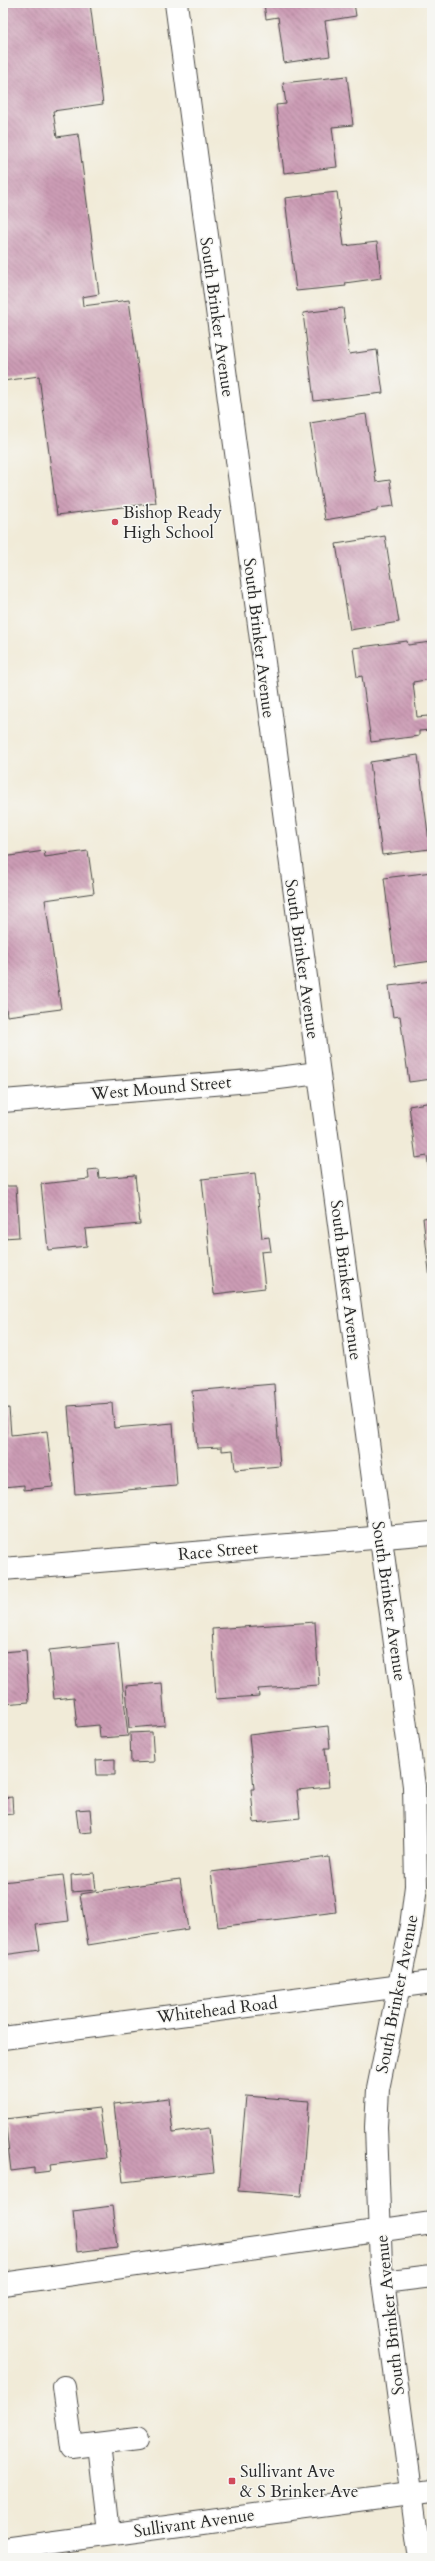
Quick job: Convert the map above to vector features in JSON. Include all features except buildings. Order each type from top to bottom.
[{"type":"street","name":"South Brinker Avenue","points":[[176,3],[414,1786],[416,1886],[411,1926],[378,2089],[376,2127],[383,2282],[422,2492],[420,2558]]},
{"type":"street","name":"West Mound Street","points":[[3,1101],[263,1080],[318,1073]]},
{"type":"street","name":"Race Street","points":[[3,1569],[432,1533]]},
{"type":"street","name":"Whitehead Road","points":[[3,2038],[432,1982]]},
{"type":"street","points":[[3,2284],[432,2223]]},
{"type":"street","points":[[383,2282],[432,2276]]},
{"type":"street","points":[[64,2387],[72,2447],[137,2439]]},
{"type":"street","points":[[99,2444],[109,2534]]},
{"type":"street","name":"Sullivant Avenue","points":[[3,2549],[422,2492]]},
{"type":"place","name":"Bishop Ready High School","points":[[115,522]]},
{"type":"place","name":"Sullivant Ave & S Brinker Ave","points":[[232,2481]]}]
